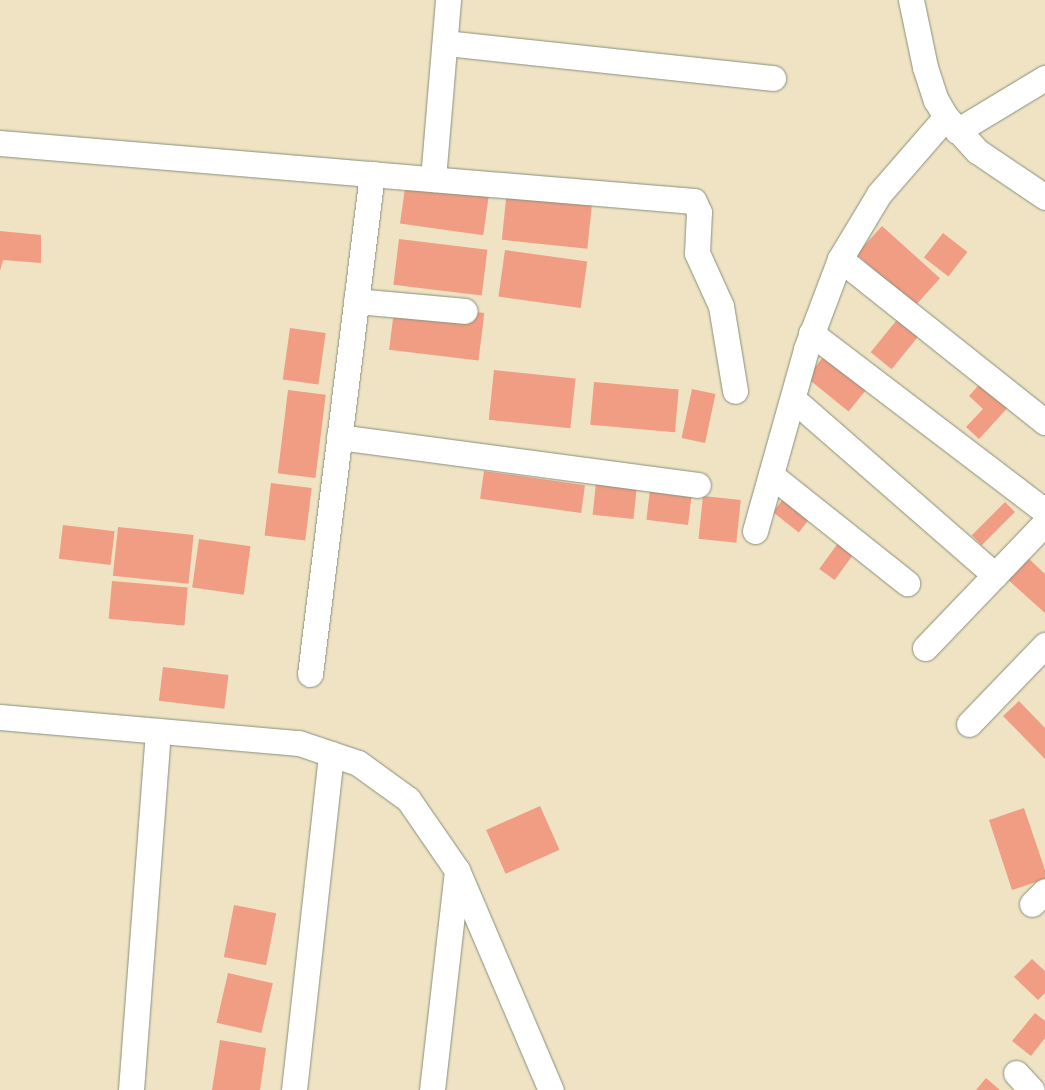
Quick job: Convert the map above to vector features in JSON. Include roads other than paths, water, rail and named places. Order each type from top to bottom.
[{"type":"street","points":[[433,179],[448,0]]},
{"type":"street","points":[[911,0],[925,67],[936,100],[952,124],[977,151],[1045,197]]},
{"type":"street","points":[[444,43],[773,78]]},
{"type":"street","points":[[755,531],[811,333],[840,259],[879,194],[952,124],[1045,78]]},
{"type":"street","points":[[0,143],[694,201],[699,212],[697,252],[721,306],[735,391]]},
{"type":"street","points":[[310,674],[372,174]]},
{"type":"street","points":[[840,259],[1045,422]]},
{"type":"street","points":[[356,301],[465,311]]},
{"type":"street","points":[[811,333],[1045,511]]},
{"type":"street","points":[[793,399],[995,575]]},
{"type":"street","points":[[339,437],[698,485]]},
{"type":"street","points":[[771,476],[907,583]]},
{"type":"street","points":[[925,648],[1045,523]]},
{"type":"street","points":[[969,724],[1045,644]]},
{"type":"street","points":[[0,718],[299,743],[358,763],[408,799],[457,870],[551,1090]]},
{"type":"street","points":[[131,1090],[158,731]]},
{"type":"street","points":[[294,1090],[331,754]]},
{"type":"street","points":[[432,1090],[457,870]]}]
